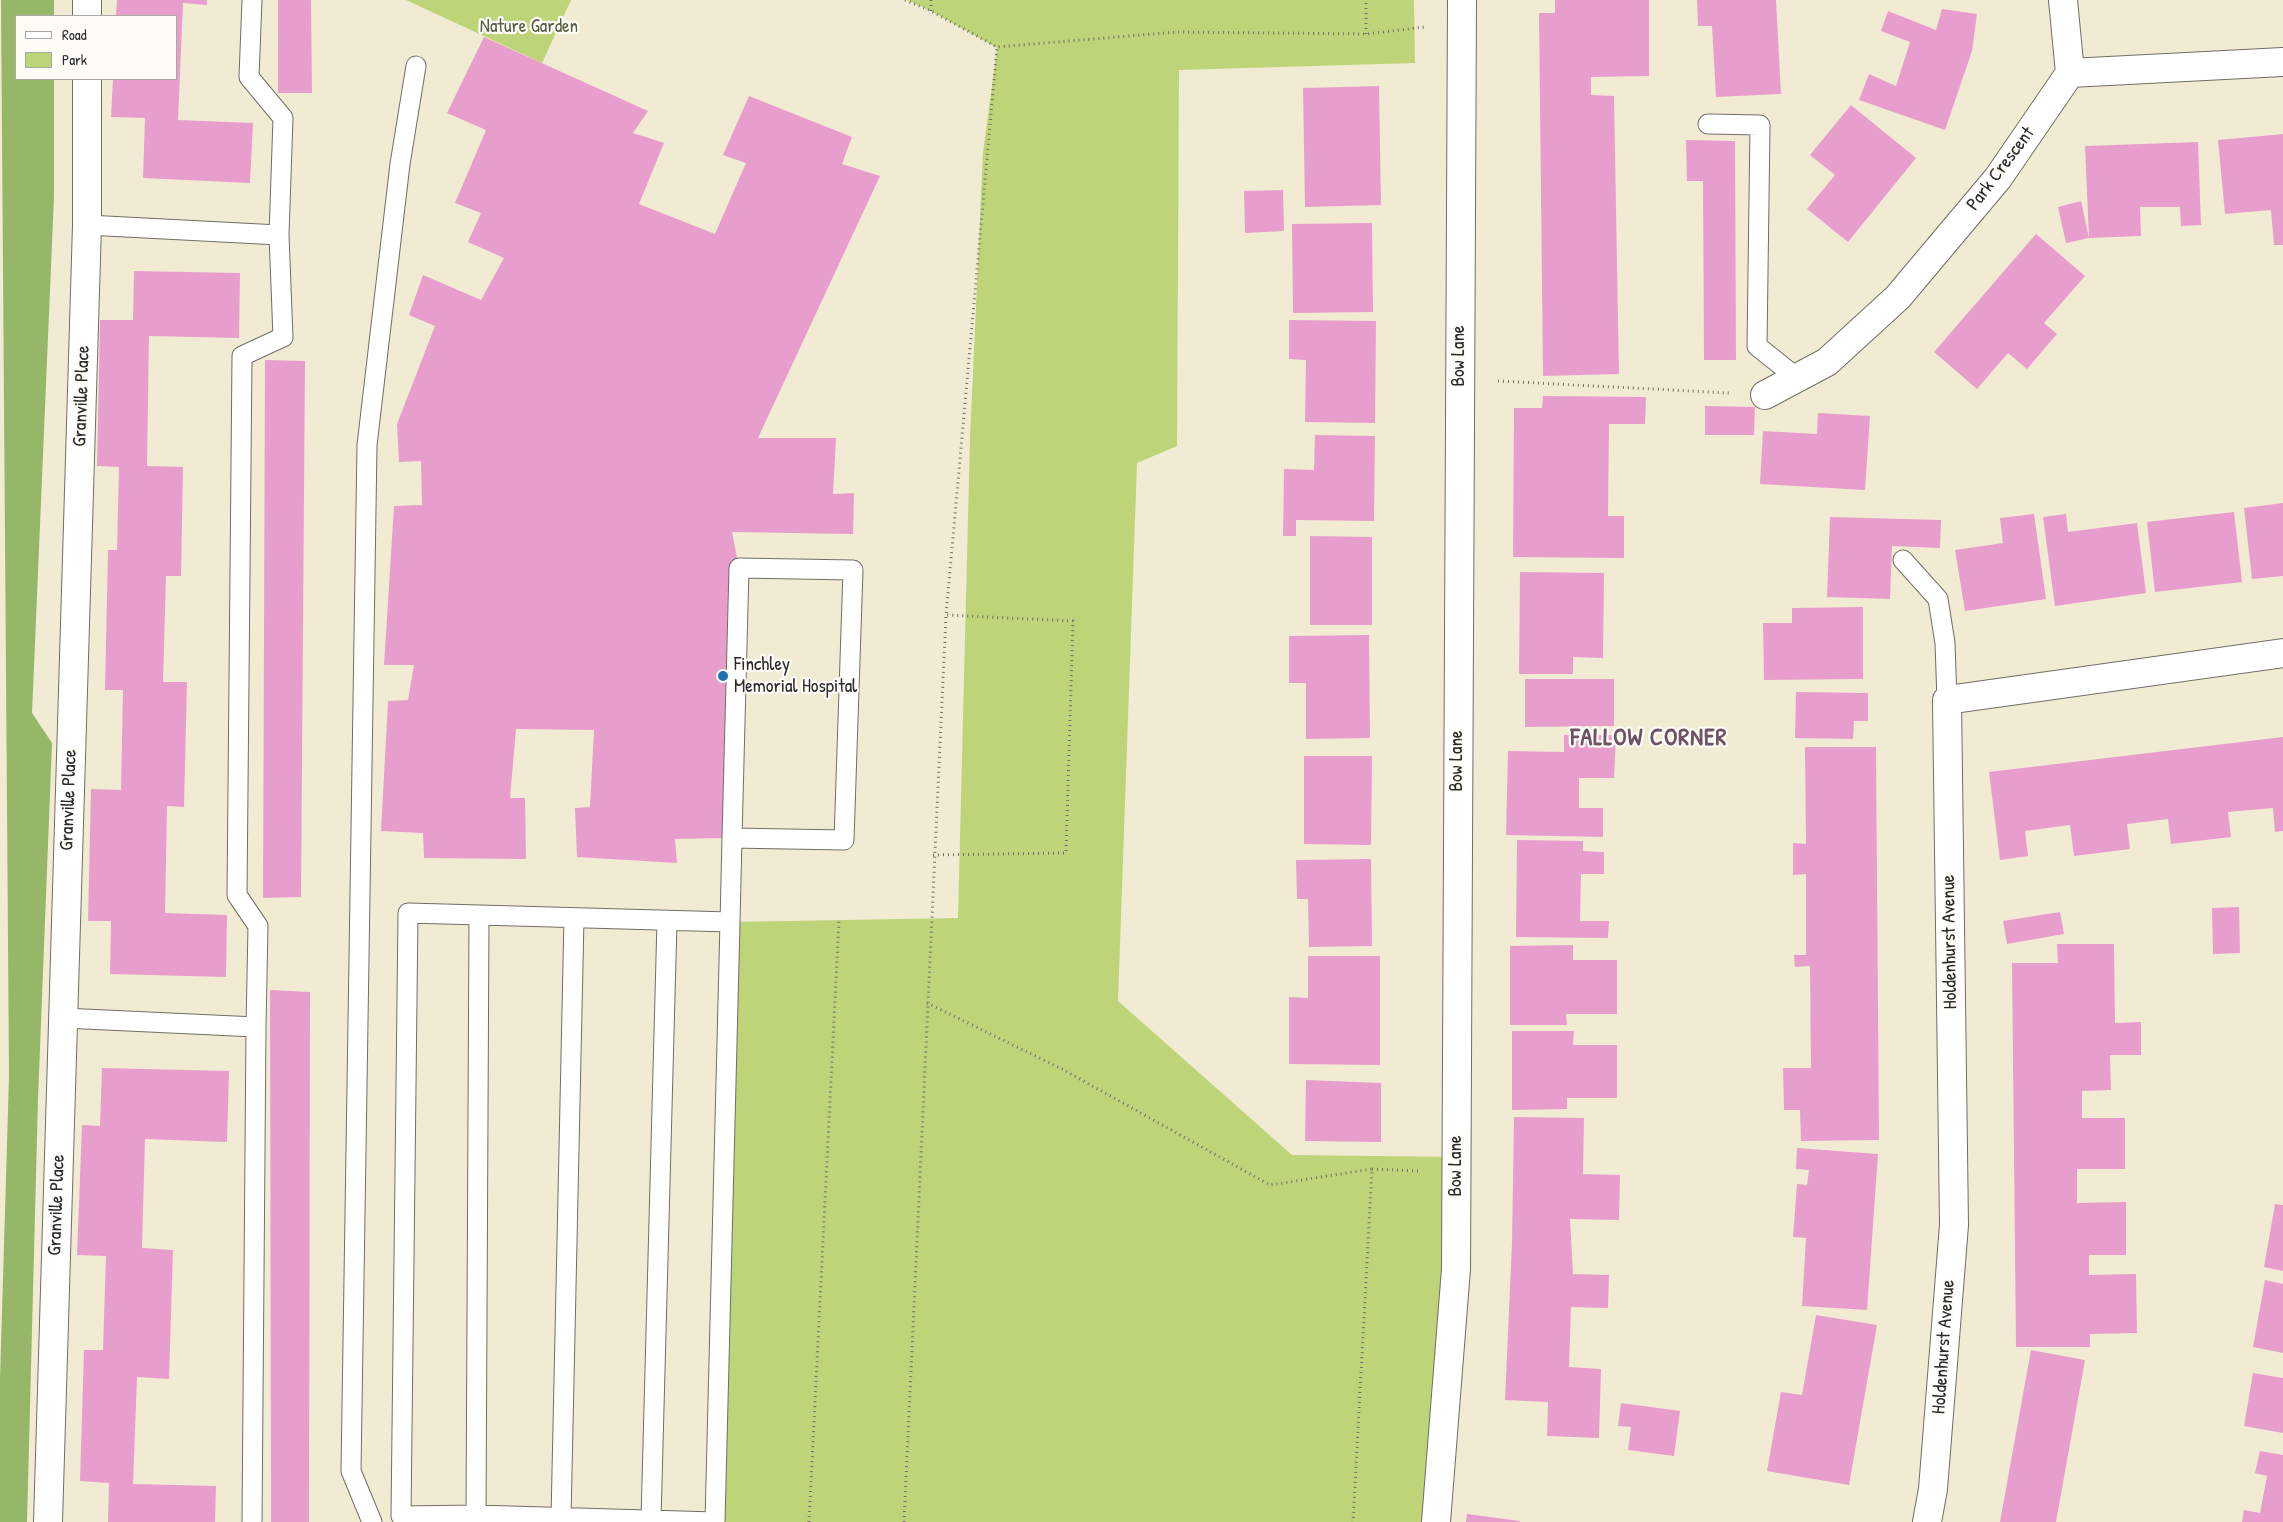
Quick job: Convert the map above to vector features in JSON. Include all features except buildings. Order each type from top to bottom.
[{"type":"street","points":[[86,0],[86,15]]},
{"type":"street","points":[[2063,0],[2070,73],[2283,62]]},
{"type":"street","name":"Bow Lane","points":[[1436,1522],[1456,1269],[1458,379],[1462,12]]},
{"type":"street","name":"Park Crescent","points":[[1764,395],[1827,362],[1898,297],[1998,178],[2070,73]]},
{"type":"street","name":"Granville Place","points":[[48,1522],[87,225],[87,80]]},
{"type":"street","points":[[1947,700],[2283,652]]},
{"type":"street","name":"Holdenhurst Avenue","points":[[1926,1522],[1933,1489],[1954,1225],[1947,700]]},
{"type":"lane","points":[[252,0],[249,78],[283,118],[279,235],[283,337],[242,356],[237,895],[258,926],[252,1522]]},
{"type":"lane","points":[[372,1522],[351,1471],[367,445],[400,164],[416,66]]},
{"type":"lane","points":[[1708,124],[1760,125],[1757,346],[1797,378]]},
{"type":"lane","points":[[87,225],[279,235]]},
{"type":"lane","points":[[1903,560],[1938,599],[1945,643],[1947,700]]},
{"type":"lane","points":[[730,922],[408,913],[401,1516],[476,1515],[715,1522],[730,922],[732,838],[739,568],[853,570],[844,840],[732,838]]},
{"type":"lane","points":[[476,1515],[479,915]]},
{"type":"lane","points":[[561,1518],[574,918]]},
{"type":"lane","points":[[651,1520],[667,921]]},
{"type":"lane","points":[[62,1018],[256,1027]]},
{"type":"path","points":[[904,0],[931,11],[997,48],[1177,32],[1366,34],[1462,12]]},
{"type":"path","points":[[931,0],[931,11]]},
{"type":"path","points":[[1366,0],[1366,34]]},
{"type":"path","points":[[904,1522],[933,856],[946,615],[997,48]]},
{"type":"path","points":[[1458,379],[1764,395]]},
{"type":"path","points":[[933,856],[1066,853],[1074,621],[946,615]]},
{"type":"path","points":[[809,1522],[840,920]]},
{"type":"path","points":[[927,1003],[1062,1069],[1270,1185],[1372,1169],[1456,1172]]},
{"type":"path","points":[[1353,1522],[1372,1169]]},
{"type":"green space","points":[[1,0],[54,0],[54,15],[15,15],[15,80],[54,80],[54,196],[32,713],[52,743],[38,1099],[27,1522],[0,1522],[0,1380],[9,1076]]},
{"type":"green space","name":"Nature Garden","points":[[406,0],[571,0],[542,63]]},
{"type":"green space","points":[[907,0],[1414,0],[1415,63],[1179,70],[1177,446],[1137,463],[1118,1001],[1292,1155],[1456,1157],[1436,1522],[710,1522],[730,922],[958,918],[970,438],[983,153],[997,48],[931,11]]},
{"type":"place","name":"Finchley Memorial Hospital","points":[[723,676]]},
{"type":"district","name":"FALLOW CORNER","points":[[1649,739]]}]
